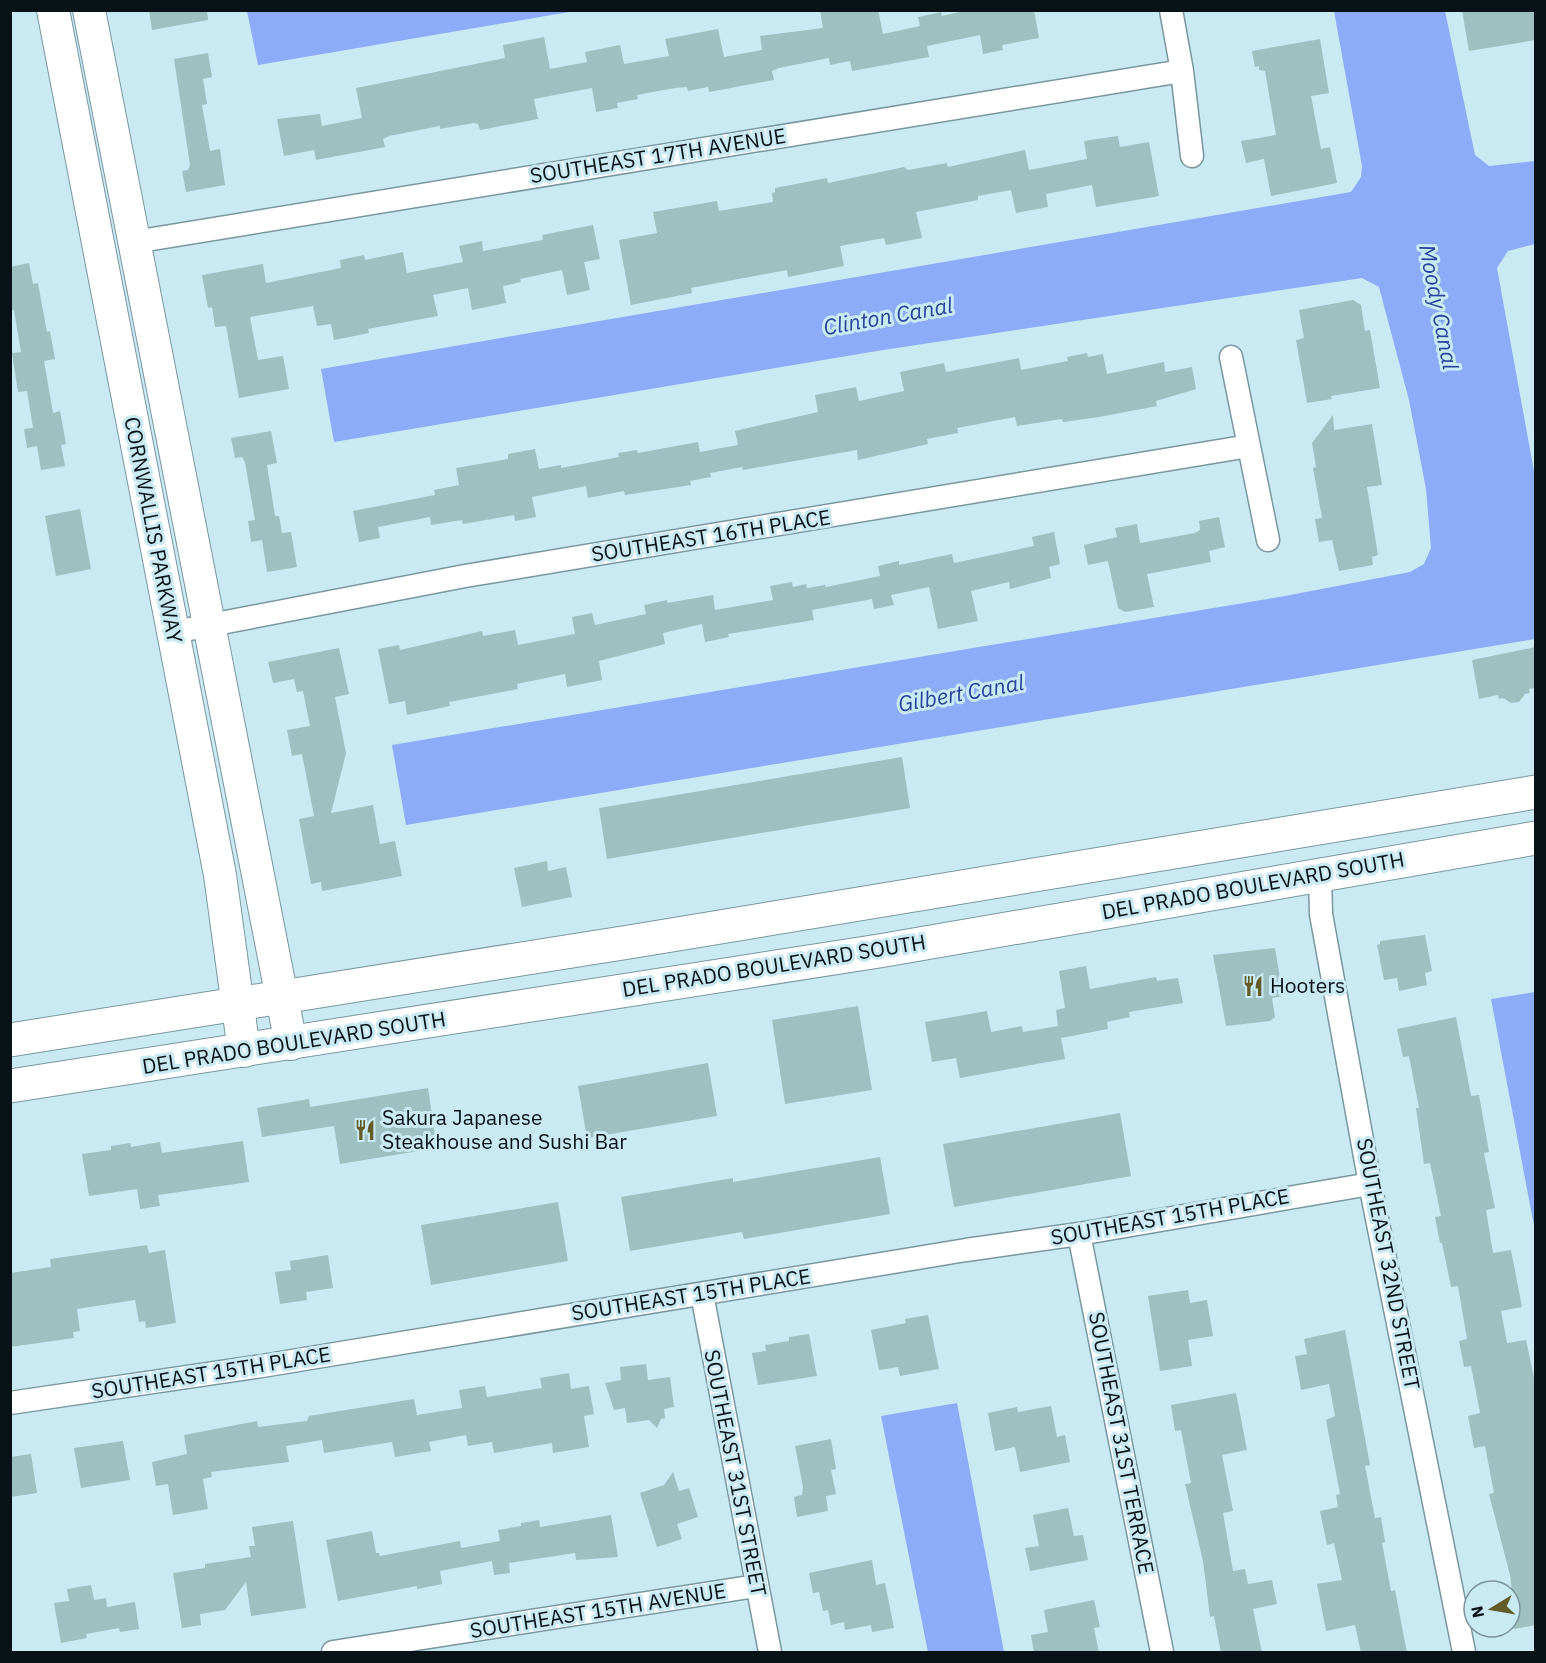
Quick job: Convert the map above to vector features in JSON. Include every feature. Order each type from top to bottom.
[{"type":"main road","points":[[10,1040],[237,1005],[1536,792]]},
{"type":"main road","points":[[1320,874],[1372,819]]},
{"type":"main road","name":"DEL PRADO BOULEVARD SOUTH","points":[[10,1086],[879,951],[1536,838]]},
{"type":"street","name":"CORNWALLIS PARKWAY","points":[[53,10],[144,494],[174,632],[220,875],[244,1051]]},
{"type":"street","name":"CORNWALLIS PARKWAY","points":[[89,10],[207,624],[291,1044]]},
{"type":"street","points":[[1170,10],[1182,71],[1192,156]]},
{"type":"street","name":"SOUTHEAST 17TH AVENUE","points":[[134,242],[1182,71]]},
{"type":"street","points":[[98,248],[134,242]]},
{"type":"street","points":[[1232,357],[1268,540]]},
{"type":"street","name":"SOUTHEAST 16TH PLACE","points":[[174,632],[465,576],[1249,446]]},
{"type":"street","name":"SOUTHEAST 32ND STREET","points":[[1320,874],[1321,914],[1370,1184],[1464,1653]]},
{"type":"street","name":"SOUTHEAST 15TH PLACE","points":[[10,1403],[274,1364],[702,1293],[1079,1234],[1370,1184]]},
{"type":"street","name":"SOUTHEAST 31ST TERRACE","points":[[1079,1234],[1162,1653]]},
{"type":"street","name":"SOUTHEAST 31ST STREET","points":[[702,1293],[770,1653]]},
{"type":"street","name":"SOUTHEAST 15TH AVENUE","points":[[333,1653],[467,1643],[756,1586]]},
{"type":"water","points":[[247,10],[575,11],[258,65]]},
{"type":"water","points":[[1334,11],[1445,11],[1475,155],[1489,166],[1535,161],[1535,244],[1508,251],[1497,268],[1535,477],[1535,639],[406,825],[392,745],[1285,596],[1410,572],[1424,564],[1431,548],[1426,489],[1409,400],[1379,287],[1362,278],[883,350],[334,442],[321,369],[1351,192],[1361,177],[1362,166]]},
{"type":"water","points":[[1536,992],[1535,1231],[1491,999]]},
{"type":"water","points":[[957,1403],[1004,1652],[928,1652],[881,1416]]},
{"type":"building","points":[[149,10],[207,10],[208,20],[152,30]]},
{"type":"building","points":[[820,10],[878,10],[883,34],[920,26],[918,17],[941,12],[942,16],[968,10],[1034,10],[1039,38],[1002,45],[1003,50],[983,54],[980,35],[927,46],[929,57],[852,71],[850,61],[830,65],[829,58],[779,68],[772,71],[774,80],[709,92],[708,87],[688,91],[687,87],[675,88],[637,95],[638,99],[617,103],[618,108],[596,112],[592,88],[534,99],[538,119],[480,130],[478,124],[474,123],[440,129],[440,126],[389,136],[383,139],[385,147],[316,160],[314,150],[284,156],[277,119],[320,114],[322,126],[362,118],[356,88],[505,58],[503,45],[544,37],[550,69],[587,62],[585,52],[620,45],[624,64],[669,56],[665,39],[718,29],[724,57],[762,50],[760,36],[823,28]]},
{"type":"building","points":[[1462,10],[1536,10],[1536,40],[1469,51]]},
{"type":"building","points":[[1320,39],[1329,93],[1311,96],[1321,149],[1330,147],[1337,183],[1271,196],[1264,159],[1246,163],[1241,141],[1276,135],[1265,71],[1259,70],[1259,66],[1255,67],[1252,51]]},
{"type":"building","points":[[208,53],[212,77],[203,79],[207,104],[202,105],[210,151],[220,149],[225,185],[186,192],[182,171],[188,170],[190,165],[174,59]]},
{"type":"building","points":[[1118,136],[1120,147],[1149,142],[1159,196],[1096,207],[1092,185],[1046,194],[1048,207],[1016,213],[1011,190],[978,196],[978,200],[916,212],[922,238],[886,245],[884,238],[840,246],[844,266],[788,277],[787,270],[691,288],[692,293],[631,305],[619,240],[657,233],[653,212],[717,201],[719,211],[773,202],[772,193],[775,192],[775,188],[827,178],[828,183],[904,167],[908,170],[947,163],[948,167],[1025,150],[1029,170],[1087,159],[1084,141]]},
{"type":"building","points":[[593,225],[600,259],[584,262],[590,290],[567,295],[562,270],[520,279],[521,282],[503,286],[506,303],[472,310],[468,288],[433,295],[438,316],[368,329],[369,333],[334,340],[331,324],[317,326],[313,306],[250,317],[258,360],[283,356],[289,389],[239,398],[226,326],[215,327],[212,307],[208,308],[202,275],[263,264],[266,283],[341,268],[340,260],[364,255],[365,260],[403,252],[407,273],[463,262],[459,246],[482,241],[483,251],[543,240],[542,235]]},
{"type":"building","points":[[29,263],[33,284],[38,283],[47,332],[50,331],[55,359],[44,361],[53,413],[60,411],[66,444],[61,445],[65,466],[41,470],[37,446],[27,448],[24,429],[33,428],[27,391],[18,392],[12,353],[21,352],[14,310],[10,311],[10,267]]},
{"type":"building","points":[[1353,300],[1361,305],[1365,331],[1370,330],[1380,388],[1331,396],[1332,399],[1307,403],[1296,340],[1304,338],[1299,310]]},
{"type":"building","points":[[1087,353],[1088,357],[1103,354],[1107,374],[1164,362],[1165,372],[1192,367],[1196,389],[1156,401],[1157,406],[1099,417],[1063,422],[1062,419],[1017,426],[1015,417],[957,428],[958,433],[927,439],[928,444],[858,460],[857,450],[743,470],[742,467],[710,473],[711,477],[690,481],[691,485],[625,495],[624,491],[588,498],[586,486],[532,497],[536,517],[515,521],[514,515],[463,524],[462,520],[431,525],[430,517],[378,527],[380,538],[359,542],[353,511],[435,495],[434,490],[459,485],[456,468],[508,459],[508,454],[535,449],[539,469],[561,465],[561,468],[619,457],[618,453],[637,450],[638,453],[698,442],[700,452],[738,445],[735,431],[818,412],[815,395],[856,387],[859,401],[904,391],[900,372],[944,363],[946,372],[1019,358],[1021,370],[1068,361],[1067,357]]},
{"type":"building","points":[[1333,415],[1334,430],[1372,424],[1382,485],[1367,487],[1378,555],[1372,557],[1373,565],[1339,571],[1332,540],[1319,542],[1315,519],[1322,518],[1313,468],[1316,467],[1312,443]]},
{"type":"building","points":[[271,431],[277,463],[267,465],[275,516],[279,516],[282,533],[291,532],[297,567],[267,572],[262,540],[251,542],[248,521],[255,520],[245,462],[242,457],[235,458],[231,438]]},
{"type":"building","points":[[80,509],[91,569],[56,576],[45,516]]},
{"type":"building","points":[[1219,517],[1225,547],[1209,551],[1211,562],[1147,574],[1154,607],[1125,612],[1118,608],[1108,561],[1088,565],[1084,545],[1117,537],[1115,528],[1137,524],[1140,543],[1195,533],[1200,530],[1199,521]]},
{"type":"building","points":[[1054,532],[1060,564],[1049,567],[1051,578],[1010,589],[1009,582],[971,591],[978,621],[938,629],[929,587],[891,595],[894,605],[874,609],[872,599],[812,610],[814,620],[728,634],[729,637],[705,642],[702,624],[663,633],[665,644],[599,661],[602,680],[567,687],[565,674],[517,684],[518,689],[449,702],[450,706],[407,715],[405,701],[389,704],[378,649],[399,645],[400,650],[482,631],[483,636],[515,630],[518,645],[575,634],[572,617],[592,613],[595,625],[646,614],[644,605],[713,595],[715,610],[773,600],[770,586],[792,582],[793,587],[806,584],[807,588],[825,585],[826,587],[880,576],[878,566],[899,561],[899,565],[952,554],[954,563],[1034,546],[1032,537]]},
{"type":"building","points":[[1536,647],[1536,688],[1529,689],[1530,693],[1525,694],[1519,702],[1511,703],[1503,698],[1499,699],[1498,695],[1479,699],[1472,660]]},
{"type":"building","points":[[339,648],[349,694],[335,697],[346,753],[331,813],[373,805],[380,844],[395,841],[402,876],[322,891],[321,882],[311,884],[299,819],[314,816],[302,754],[292,756],[287,730],[310,726],[303,691],[297,692],[294,679],[273,683],[268,662]]},
{"type":"building","points":[[902,757],[910,808],[607,859],[599,808]]},
{"type":"building","points":[[547,861],[548,871],[566,867],[572,897],[522,907],[514,868]]},
{"type":"building","points":[[1425,935],[1432,971],[1425,973],[1427,985],[1399,991],[1397,978],[1384,980],[1377,945],[1380,941]]},
{"type":"building","points":[[1275,948],[1283,996],[1272,998],[1275,1017],[1270,1021],[1226,1026],[1213,955]]},
{"type":"building","points":[[1086,966],[1090,989],[1156,977],[1157,981],[1178,978],[1183,1003],[1129,1012],[1130,1017],[1107,1022],[1108,1029],[1061,1038],[1065,1059],[960,1078],[956,1058],[932,1062],[925,1022],[987,1011],[991,1032],[1022,1026],[1023,1032],[1058,1026],[1056,1010],[1065,1008],[1059,971]]},
{"type":"building","points":[[858,1006],[872,1090],[785,1104],[772,1020]]},
{"type":"building","points":[[1456,1017],[1471,1096],[1479,1095],[1489,1152],[1484,1153],[1495,1208],[1486,1210],[1493,1253],[1511,1250],[1522,1307],[1501,1311],[1507,1343],[1526,1340],[1536,1387],[1536,1625],[1522,1628],[1522,1579],[1511,1579],[1489,1494],[1494,1493],[1485,1446],[1474,1448],[1468,1416],[1480,1413],[1471,1366],[1464,1367],[1459,1341],[1467,1339],[1458,1286],[1451,1287],[1442,1243],[1440,1243],[1435,1217],[1441,1216],[1430,1163],[1424,1164],[1416,1108],[1419,1108],[1409,1056],[1403,1057],[1397,1029]]},
{"type":"building","points":[[708,1063],[717,1116],[587,1138],[578,1086]]},
{"type":"building","points":[[428,1088],[437,1148],[340,1164],[334,1126],[262,1137],[257,1108],[309,1099],[310,1107]]},
{"type":"building","points":[[1120,1113],[1131,1176],[954,1207],[943,1144]]},
{"type":"building","points":[[243,1141],[249,1182],[158,1195],[160,1206],[140,1209],[137,1189],[89,1196],[82,1154],[111,1150],[111,1146],[130,1143],[131,1147],[160,1142],[162,1153]]},
{"type":"building","points":[[880,1157],[890,1214],[744,1239],[742,1232],[630,1251],[621,1197],[733,1178],[733,1182]]},
{"type":"building","points":[[558,1202],[568,1261],[431,1285],[421,1225]]},
{"type":"building","points":[[147,1245],[149,1253],[165,1250],[176,1323],[146,1328],[145,1321],[139,1322],[135,1300],[77,1309],[80,1331],[73,1332],[74,1338],[10,1347],[10,1273],[51,1267],[50,1259]]},
{"type":"building","points":[[328,1255],[333,1288],[306,1292],[307,1300],[280,1304],[275,1272],[291,1270],[290,1261]]},
{"type":"building","points":[[1188,1290],[1190,1303],[1207,1300],[1213,1336],[1188,1340],[1192,1366],[1160,1371],[1148,1296]]},
{"type":"building","points":[[928,1315],[939,1369],[900,1376],[898,1367],[879,1370],[871,1330],[906,1323],[905,1319]]},
{"type":"building","points":[[1345,1330],[1370,1465],[1365,1466],[1375,1518],[1381,1517],[1385,1542],[1382,1543],[1391,1591],[1395,1590],[1407,1653],[1361,1653],[1355,1625],[1326,1631],[1317,1584],[1342,1580],[1334,1543],[1327,1545],[1320,1511],[1338,1507],[1336,1495],[1340,1494],[1326,1420],[1335,1416],[1329,1384],[1301,1390],[1295,1356],[1307,1354],[1304,1339]]},
{"type":"building","points":[[809,1334],[817,1376],[758,1385],[752,1353],[766,1351],[765,1345],[789,1341],[789,1337]]},
{"type":"building","points":[[646,1364],[648,1380],[670,1377],[674,1407],[664,1409],[665,1418],[661,1419],[657,1428],[649,1420],[627,1423],[625,1408],[614,1410],[605,1383],[621,1380],[620,1367]]},
{"type":"building","points":[[569,1373],[571,1389],[589,1386],[594,1414],[584,1416],[589,1447],[553,1453],[552,1443],[494,1453],[492,1442],[468,1446],[466,1435],[429,1442],[431,1451],[395,1457],[392,1442],[324,1453],[322,1440],[286,1446],[289,1462],[211,1472],[212,1477],[203,1479],[208,1509],[173,1515],[168,1484],[156,1486],[152,1462],[187,1454],[184,1435],[257,1421],[258,1427],[307,1421],[309,1416],[414,1399],[417,1415],[462,1408],[459,1390],[485,1386],[487,1397],[542,1388],[540,1378]]},
{"type":"building","points":[[1236,1393],[1247,1450],[1222,1455],[1233,1511],[1223,1513],[1233,1571],[1245,1569],[1248,1584],[1272,1580],[1277,1604],[1253,1609],[1262,1653],[1221,1653],[1214,1616],[1210,1617],[1203,1561],[1185,1484],[1191,1483],[1181,1430],[1175,1431],[1171,1405]]},
{"type":"building","points":[[1051,1406],[1057,1437],[1065,1435],[1070,1462],[1020,1472],[1015,1447],[995,1451],[988,1413],[1017,1407],[1018,1412]]},
{"type":"building","points":[[831,1439],[836,1469],[831,1470],[836,1494],[826,1496],[828,1511],[797,1517],[794,1497],[802,1495],[803,1487],[795,1446]]},
{"type":"building","points":[[123,1441],[130,1480],[81,1488],[74,1448]]},
{"type":"building","points":[[31,1454],[37,1493],[10,1497],[10,1457]]},
{"type":"building","points":[[673,1472],[679,1491],[689,1488],[698,1517],[677,1524],[682,1539],[657,1547],[640,1493],[664,1485]]},
{"type":"building","points":[[1068,1508],[1074,1536],[1083,1535],[1088,1560],[1030,1571],[1025,1548],[1039,1546],[1033,1515]]},
{"type":"building","points":[[611,1515],[618,1557],[576,1560],[575,1553],[509,1563],[510,1573],[494,1575],[492,1561],[440,1571],[442,1584],[417,1589],[417,1586],[338,1601],[326,1540],[372,1531],[376,1553],[380,1556],[460,1541],[461,1548],[500,1541],[498,1530],[521,1526],[521,1523],[539,1520],[540,1527]]},
{"type":"building","points":[[293,1521],[306,1608],[251,1616],[246,1582],[225,1610],[200,1614],[201,1625],[182,1628],[173,1573],[205,1568],[205,1564],[251,1557],[249,1546],[255,1546],[252,1527]]},
{"type":"building","points":[[872,1560],[876,1585],[885,1583],[894,1628],[872,1632],[871,1625],[845,1630],[844,1622],[831,1625],[828,1610],[823,1611],[819,1592],[813,1593],[809,1573]]},
{"type":"building","points":[[91,1585],[94,1600],[106,1598],[107,1607],[135,1602],[139,1629],[120,1632],[119,1628],[86,1634],[87,1638],[61,1643],[54,1603],[69,1601],[67,1589]]},
{"type":"building","points":[[1094,1600],[1100,1627],[1094,1628],[1099,1653],[1034,1653],[1031,1635],[1048,1632],[1044,1610]]},
{"type":"place","name":"Hooters","points":[[1253,986]]},
{"type":"place","name":"Sakura Japanese Steakhouse and Sushi Bar","points":[[365,1130]]},
{"type":"water label","name":"Moody Canal","points":[[1439,307]]},
{"type":"water label","name":"Clinton Canal","points":[[888,316]]},
{"type":"water label","name":"Gilbert Canal","points":[[961,693]]}]
